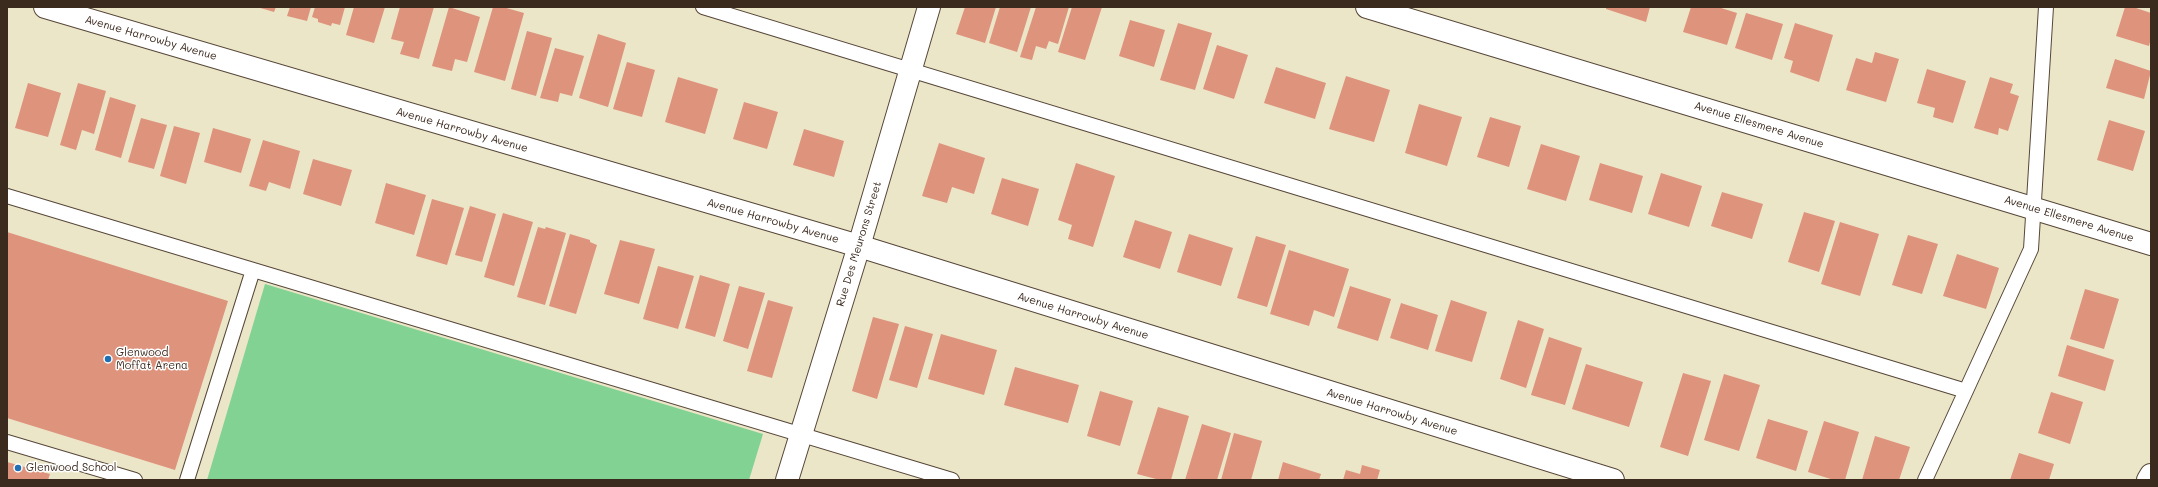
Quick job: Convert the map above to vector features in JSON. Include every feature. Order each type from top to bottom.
[{"type":"street","name":"Avenue Harrowby Avenue","points":[[45,7],[859,246],[1613,480]]},
{"type":"street","name":"Rue Des Meurons Street","points":[[787,480],[859,246],[929,7]]},
{"type":"street","name":"Avenue Ellesmere Avenue","points":[[1367,7],[2151,244]]},
{"type":"street","points":[[2148,480],[2151,475]]},
{"type":"lane","points":[[703,7],[1966,391]]},
{"type":"lane","points":[[1925,480],[2031,249],[2032,208],[2045,7]]},
{"type":"lane","points":[[7,196],[952,480]]},
{"type":"lane","points":[[187,480],[253,270]]},
{"type":"lane","points":[[7,442],[135,480]]},
{"type":"green space","points":[[265,284],[763,434],[749,480],[207,480]]},
{"type":"building","points":[[257,7],[276,7],[274,12]]},
{"type":"building","points":[[290,7],[311,7],[307,21],[287,16]]},
{"type":"building","points":[[315,7],[345,7],[340,25],[332,23],[331,26],[318,22],[318,19],[312,17]]},
{"type":"building","points":[[354,7],[385,7],[374,43],[346,35]]},
{"type":"building","points":[[400,7],[434,7],[419,59],[400,54],[404,42],[391,39]]},
{"type":"building","points":[[449,7],[480,17],[467,62],[455,59],[452,71],[432,66]]},
{"type":"building","points":[[493,7],[503,7],[524,13],[505,81],[474,72]]},
{"type":"building","points":[[965,7],[996,7],[985,43],[956,34]]},
{"type":"building","points":[[1000,7],[1031,7],[1017,52],[989,43]]},
{"type":"building","points":[[1036,7],[1069,7],[1058,44],[1049,41],[1046,49],[1036,46],[1032,60],[1020,57]]},
{"type":"building","points":[[1072,7],[1102,7],[1085,60],[1058,52]]},
{"type":"building","points":[[1606,7],[1650,7],[1646,22],[1606,9]]},
{"type":"building","points":[[1691,7],[1718,7],[1737,13],[1727,45],[1683,32]]},
{"type":"building","points":[[2125,7],[2133,7],[2151,13],[2151,38],[2149,46],[2116,36]]},
{"type":"building","points":[[1746,13],[1783,24],[1772,60],[1735,48]]},
{"type":"building","points":[[1130,20],[1165,30],[1154,67],[1119,56]]},
{"type":"building","points":[[1178,23],[1212,33],[1195,90],[1160,80]]},
{"type":"building","points":[[1795,23],[1833,35],[1819,82],[1790,72],[1793,61],[1784,58]]},
{"type":"building","points":[[527,31],[552,38],[536,96],[511,89]]},
{"type":"building","points":[[598,34],[626,43],[608,107],[579,98]]},
{"type":"building","points":[[1217,45],[1248,55],[1234,99],[1203,89]]},
{"type":"building","points":[[555,48],[584,56],[572,96],[560,93],[558,102],[540,98]]},
{"type":"building","points":[[1875,52],[1899,59],[1886,102],[1846,90],[1856,58],[1872,63]]},
{"type":"building","points":[[2115,59],[2151,71],[2144,99],[2106,88]]},
{"type":"building","points":[[627,62],[655,70],[642,117],[613,109]]},
{"type":"building","points":[[1276,67],[1326,83],[1315,119],[1264,103]]},
{"type":"building","points":[[1927,69],[1966,81],[1953,123],[1933,117],[1935,108],[1917,103]]},
{"type":"building","points":[[1346,76],[1390,90],[1374,142],[1329,129]]},
{"type":"building","points":[[678,77],[718,89],[705,134],[665,122]]},
{"type":"building","points":[[1990,77],[2013,84],[2010,93],[2019,96],[2008,131],[1999,128],[1998,135],[1974,128]]},
{"type":"building","points":[[28,83],[61,93],[48,137],[15,128]]},
{"type":"building","points":[[78,83],[106,91],[94,134],[82,130],[76,150],[60,145]]},
{"type":"building","points":[[110,97],[136,105],[121,158],[95,150]]},
{"type":"building","points":[[744,102],[778,112],[767,149],[733,139]]},
{"type":"building","points":[[1419,104],[1462,117],[1447,166],[1405,153]]},
{"type":"building","points":[[1490,117],[1521,126],[1509,167],[1477,157]]},
{"type":"building","points":[[141,118],[167,125],[154,169],[128,162]]},
{"type":"building","points":[[2109,120],[2145,131],[2133,171],[2097,160]]},
{"type":"building","points":[[174,126],[200,133],[186,184],[160,176]]},
{"type":"building","points":[[213,128],[251,139],[241,173],[204,162]]},
{"type":"building","points":[[804,129],[844,141],[834,177],[793,165]]},
{"type":"building","points":[[263,140],[300,151],[290,189],[269,182],[266,191],[249,186]]},
{"type":"building","points":[[939,143],[985,158],[974,194],[952,187],[947,203],[922,196]]},
{"type":"building","points":[[1541,144],[1580,156],[1566,201],[1527,189]]},
{"type":"building","points":[[313,159],[352,170],[341,206],[303,194]]},
{"type":"building","points":[[1076,163],[1115,176],[1093,247],[1068,239],[1072,225],[1058,220]]},
{"type":"building","points":[[1600,163],[1643,176],[1632,213],[1589,200]]},
{"type":"building","points":[[1661,173],[1702,186],[1689,227],[1648,214]]},
{"type":"building","points":[[1002,178],[1039,189],[1028,226],[991,214]]},
{"type":"building","points":[[386,183],[426,195],[414,235],[375,223]]},
{"type":"building","points":[[1722,192],[1763,204],[1752,239],[1711,226]]},
{"type":"building","points":[[432,199],[464,208],[447,265],[416,256]]},
{"type":"building","points":[[470,206],[496,214],[482,262],[455,255]]},
{"type":"building","points":[[1804,212],[1835,221],[1819,272],[1788,262]]},
{"type":"building","points":[[503,213],[533,222],[514,286],[484,277]]},
{"type":"building","points":[[1135,220],[1172,232],[1160,269],[1123,257]]},
{"type":"building","points":[[1840,222],[1879,234],[1860,296],[1821,284]]},
{"type":"building","points":[[538,227],[545,229],[546,227],[566,233],[545,305],[517,297]]},
{"type":"building","name":"Glenwood Moffat Arena","points":[[7,232],[228,301],[175,470],[7,418]]},
{"type":"building","points":[[570,234],[590,240],[590,242],[597,245],[576,314],[549,306]]},
{"type":"building","points":[[1189,234],[1233,248],[1221,286],[1177,272]]},
{"type":"building","points":[[1908,235],[1938,244],[1922,294],[1892,285]]},
{"type":"building","points":[[1256,236],[1286,245],[1267,307],[1237,298]]},
{"type":"building","points":[[620,240],[655,249],[639,304],[604,294]]},
{"type":"building","points":[[1289,250],[1349,269],[1334,317],[1314,310],[1309,326],[1270,314]]},
{"type":"building","points":[[1957,254],[1999,268],[1986,309],[1943,296]]},
{"type":"building","points":[[658,266],[694,276],[678,329],[643,319]]},
{"type":"building","points":[[700,275],[730,284],[715,337],[685,328]]},
{"type":"building","points":[[739,286],[765,293],[748,349],[723,341]]},
{"type":"building","points":[[1350,286],[1391,299],[1378,341],[1337,328]]},
{"type":"building","points":[[2085,289],[2119,299],[2104,349],[2070,339]]},
{"type":"building","points":[[768,300],[793,307],[772,378],[747,371]]},
{"type":"building","points":[[1451,300],[1487,312],[1472,362],[1435,351]]},
{"type":"building","points":[[1401,303],[1438,315],[1428,350],[1390,338]]},
{"type":"building","points":[[873,317],[899,324],[877,399],[852,391]]},
{"type":"building","points":[[1518,320],[1544,329],[1526,388],[1500,379]]},
{"type":"building","points":[[905,326],[933,334],[917,388],[889,380]]},
{"type":"building","points":[[941,334],[997,350],[984,395],[928,379]]},
{"type":"building","points":[[1549,337],[1582,348],[1565,405],[1531,395]]},
{"type":"building","points":[[2067,345],[2114,360],[2105,391],[2058,376]]},
{"type":"building","points":[[1586,364],[1643,382],[1629,427],[1572,409]]},
{"type":"building","points":[[1015,367],[1079,385],[1068,423],[1004,405]]},
{"type":"building","points":[[1683,373],[1711,381],[1688,456],[1660,447]]},
{"type":"building","points":[[1724,374],[1760,385],[1739,451],[1704,440]]},
{"type":"building","points":[[1100,391],[1133,401],[1120,446],[1087,436]]},
{"type":"building","points":[[2051,392],[2083,402],[2070,444],[2038,433]]},
{"type":"building","points":[[1158,407],[1189,416],[1171,480],[1160,480],[1137,474]]},
{"type":"building","points":[[1768,419],[1808,431],[1796,471],[1756,458]]},
{"type":"building","points":[[1824,421],[1859,432],[1845,480],[1834,480],[1808,472]]},
{"type":"building","points":[[1202,424],[1231,433],[1217,480],[1185,480]]},
{"type":"building","points":[[1234,433],[1262,441],[1251,480],[1221,480]]},
{"type":"building","points":[[1875,436],[1910,447],[1899,480],[1862,480]]},
{"type":"building","points":[[2019,453],[2054,464],[2049,480],[2010,480]]},
{"type":"building","name":"Glenwood School","points":[[7,462],[50,474],[48,480],[7,480]]},
{"type":"building","points":[[1283,462],[1321,474],[1319,480],[1278,480]]},
{"type":"building","points":[[1362,465],[1380,470],[1377,480],[1343,480],[1346,470],[1360,474]]},
{"type":"place","name":"Glenwood Moffat Arena","points":[[108,359]]},
{"type":"place","name":"Glenwood School","points":[[18,468]]}]
